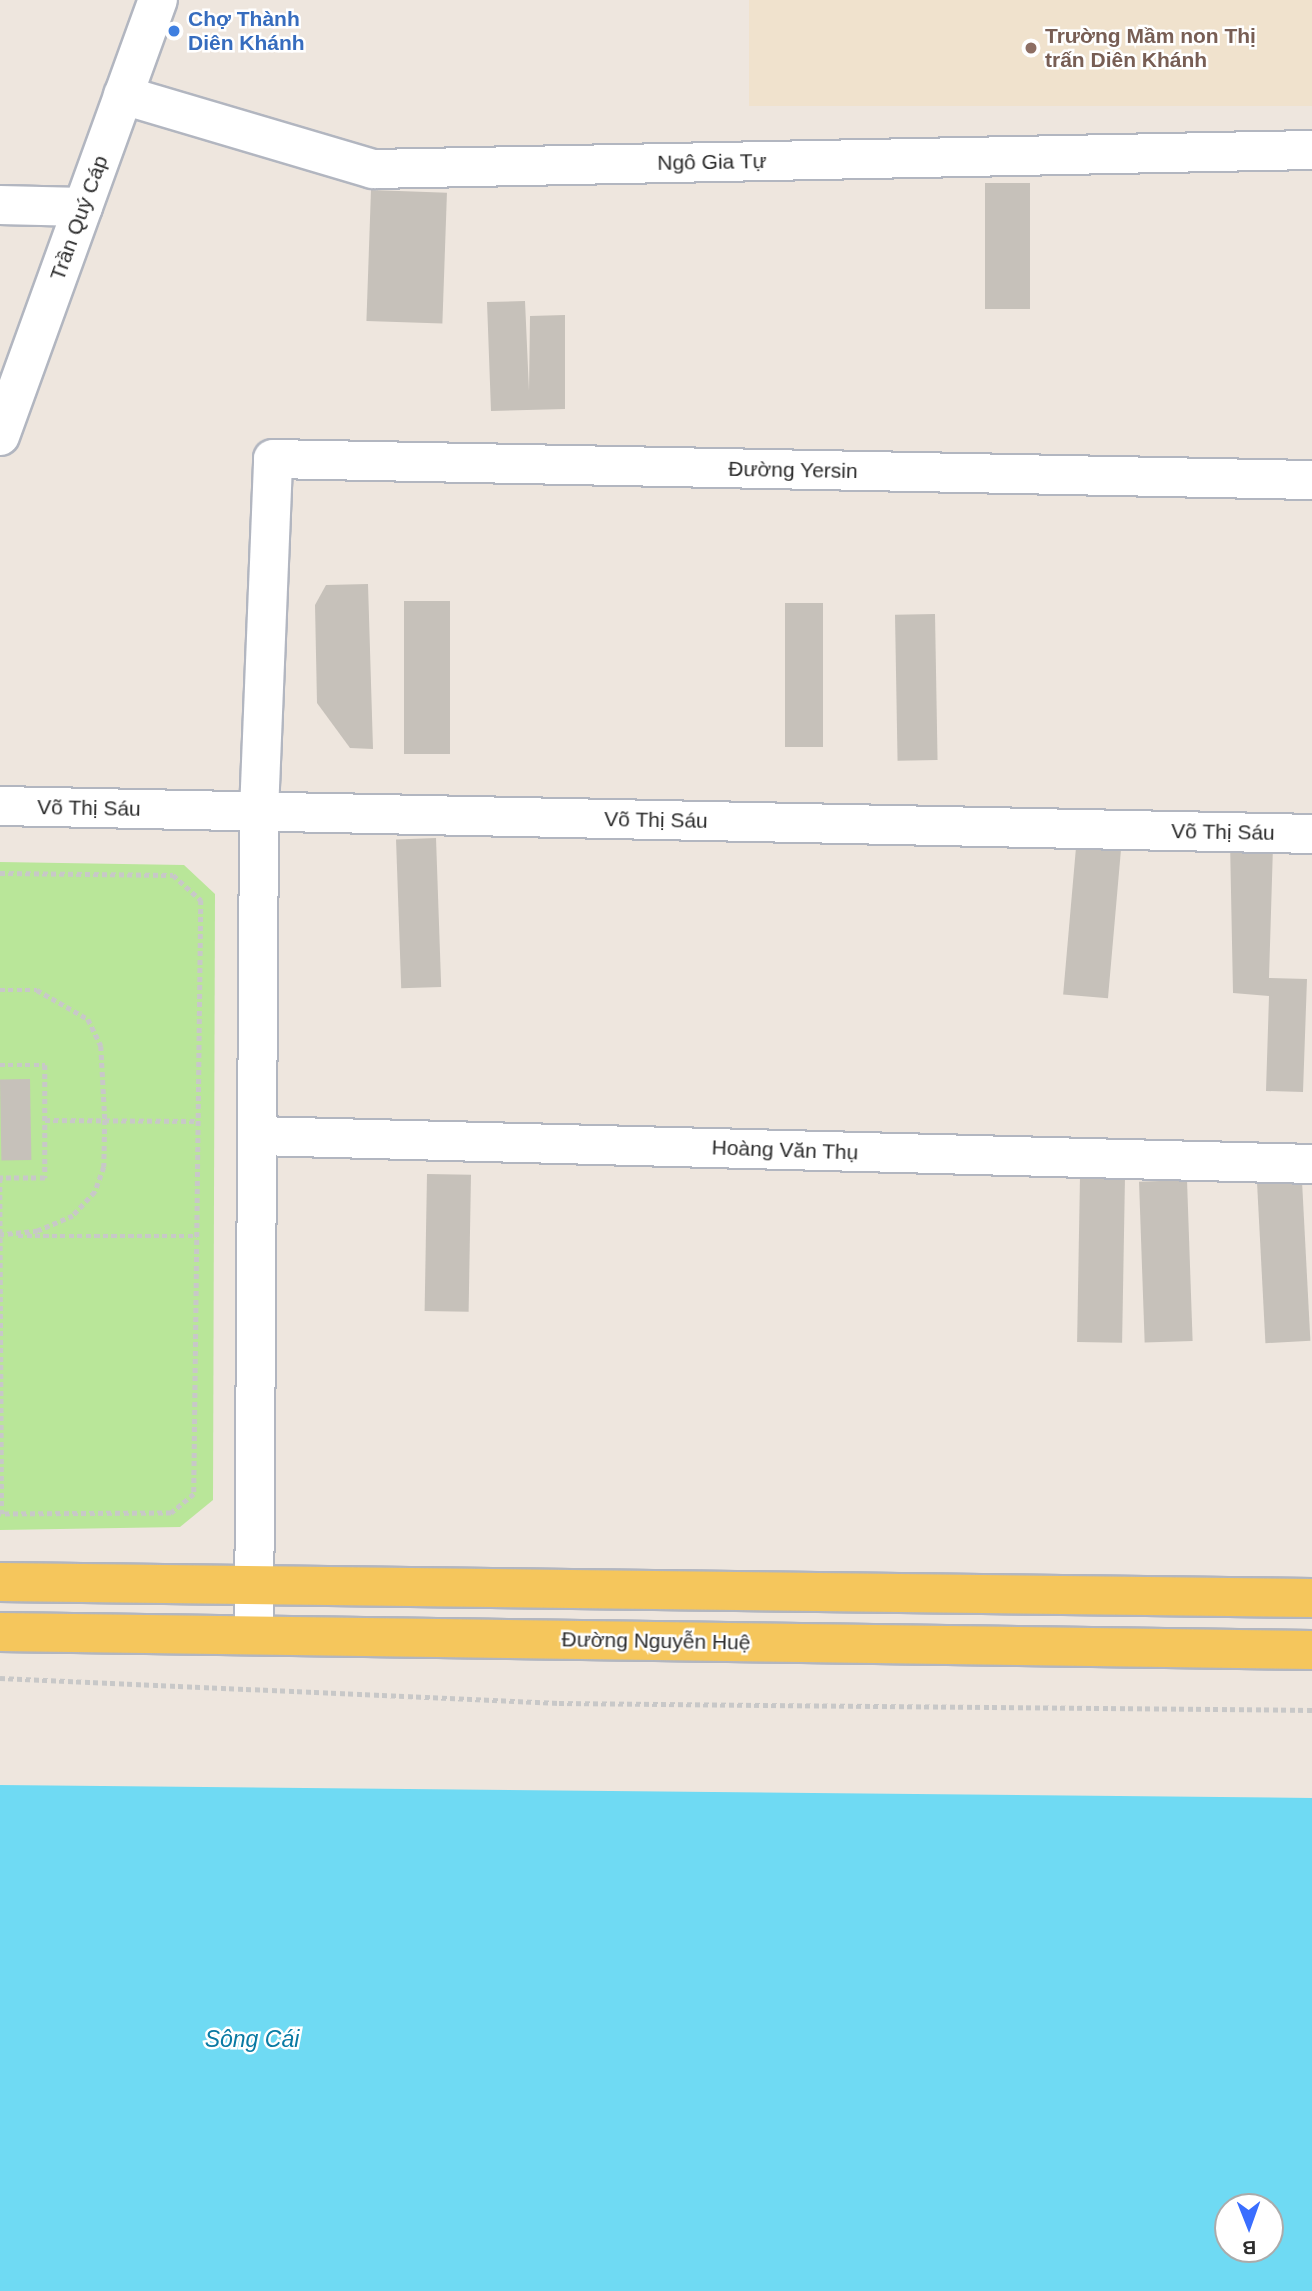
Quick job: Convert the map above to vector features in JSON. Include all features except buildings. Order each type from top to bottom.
[{"type":"main road","points":[[0,1582],[1312,1598]]},
{"type":"main road","name":"Đường Nguyễn Huệ","points":[[0,1632],[1312,1650]]},
{"type":"street","name":"Trần Quý Cáp","points":[[0,436],[158,0]]},
{"type":"street","name":"Ngô Gia Tự","points":[[123,95],[373,169],[1312,150]]},
{"type":"street","points":[[0,205],[83,207]]},
{"type":"street","name":"Đường Yersin","points":[[259,812],[273,459],[1312,480]]},
{"type":"street","name":"Võ Thị Sáu","points":[[0,806],[1312,834]]},
{"type":"street","points":[[254,1635],[259,812]]},
{"type":"street","name":"Hoàng Văn Thụ","points":[[258,1136],[1312,1164]]},
{"type":"path","points":[[0,873],[173,875],[201,900],[194,1494],[171,1513],[1,1514],[0,1178],[45,1178],[45,1120],[44,1065],[0,1065]]},
{"type":"path","points":[[0,990],[37,990],[88,1019],[101,1046],[105,1120],[104,1167],[95,1192],[73,1216],[38,1231],[0,1235]]},
{"type":"path","points":[[45,1120],[198,1121]]},
{"type":"path","points":[[0,1235],[197,1236]]},
{"type":"path","points":[[0,1678],[559,1703],[1312,1710]]},
{"type":"shaded area","name":"Trường Mầm non Thị trấn Diên Khánh","points":[[749,0],[1312,0],[1312,106],[749,106]]},
{"type":"green space","points":[[0,862],[184,865],[215,894],[213,1500],[180,1527],[0,1530]]},
{"type":"water","name":"Sông Cái","points":[[0,1785],[1312,1798],[1312,2291],[0,2291]]},
{"type":"place","name":"Chợ Thành Diên Khánh","points":[[174,31]]},
{"type":"place","name":"Trường Mầm non Thị trấn Diên Khánh","points":[[1031,48]]}]
